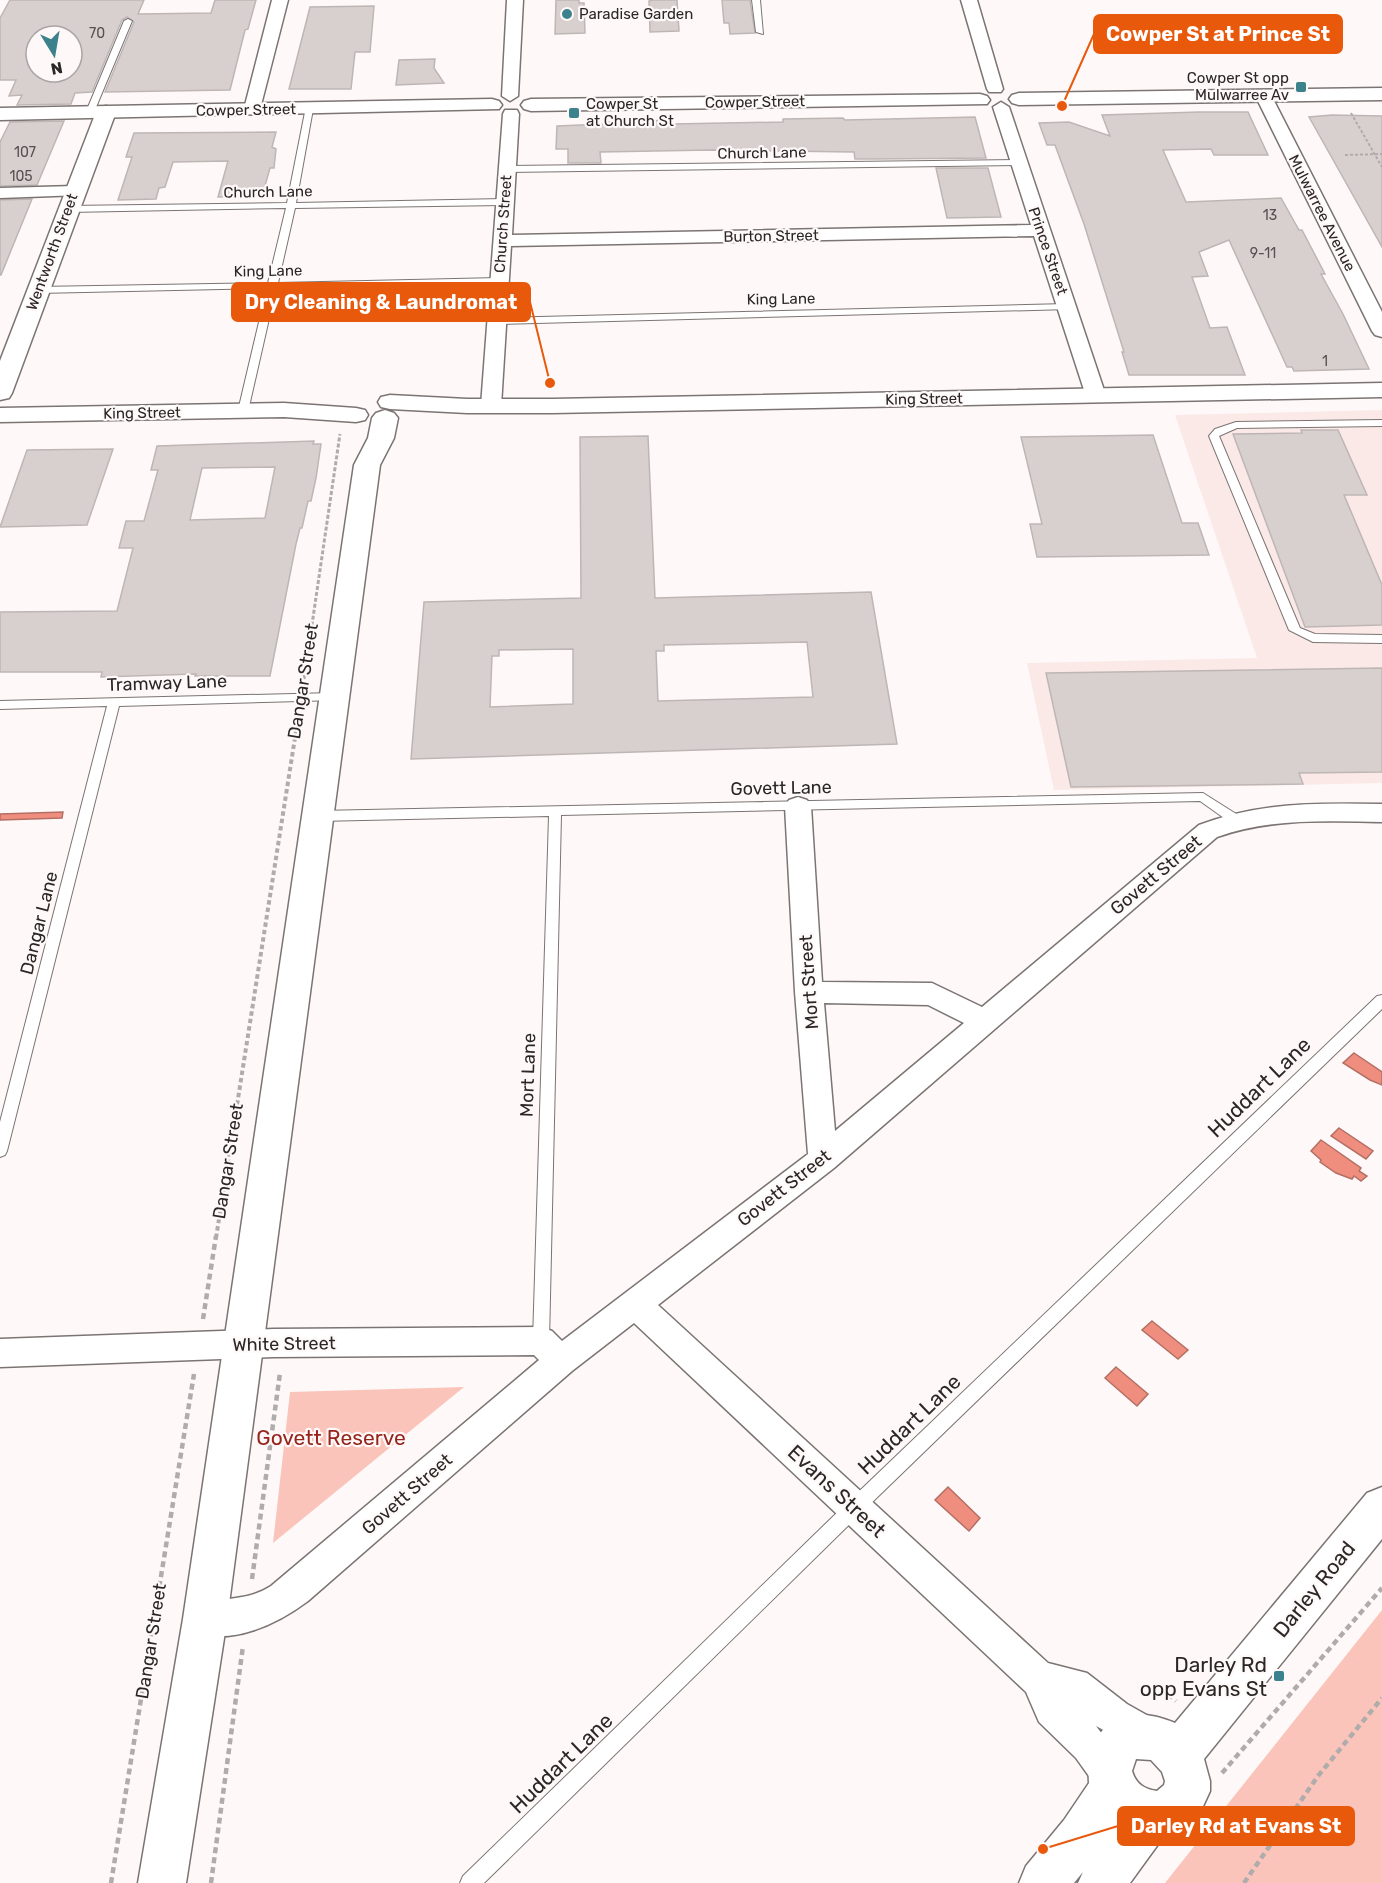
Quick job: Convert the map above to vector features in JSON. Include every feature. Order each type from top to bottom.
[{"type":"street","points":[[252,109],[280,0]]},
{"type":"street","name":"Church Street","points":[[479,406],[496,321],[506,169],[504,105],[515,0]]},
{"type":"street","name":"Prince Street","points":[[969,0],[1018,163],[1096,396]]},
{"type":"street","name":"Cowper Street","points":[[0,114],[504,105],[525,110],[531,105],[1382,94]]},
{"type":"street","name":"Mulwarree Avenue","points":[[1263,95],[1382,331]]},
{"type":"street","name":"Wentworth Street","points":[[0,393],[71,200],[98,112]]},
{"type":"street","points":[[0,193],[71,200]]},
{"type":"street","name":"Burton Street","points":[[501,241],[1041,230]]},
{"type":"street","name":"King Street","points":[[0,415],[284,410],[440,412],[479,406],[1382,390]]},
{"type":"street","name":"Dangar Street","points":[[162,1883],[206,1619],[242,1344],[366,465],[381,438],[374,412]]},
{"type":"street","name":"Mort Street","points":[[798,806],[809,992],[823,1159]]},
{"type":"street","name":"Govett Street","points":[[206,1619],[239,1618],[262,1612],[282,1600],[551,1351],[634,1303],[823,1159],[1208,831],[1236,820],[1271,814],[1382,813]]},
{"type":"street","points":[[809,992],[932,994],[985,1021]]},
{"type":"street","name":"Evans Street","points":[[634,1303],[1039,1679],[1052,1709],[1089,1745],[1111,1779]]},
{"type":"street","name":"White Street","points":[[0,1353],[242,1344],[551,1351]]},
{"type":"street","name":"Darley Road","points":[[1162,1745],[1382,1507]]},
{"type":"street","points":[[1039,1679],[1074,1686],[1114,1717],[1162,1745],[1185,1768],[1187,1783],[1184,1796],[1177,1806],[1144,1826],[1102,1883]]},
{"type":"street","points":[[1043,1883],[1084,1836],[1101,1810],[1111,1779],[1110,1760],[1115,1749],[1123,1740],[1134,1736],[1162,1745]]},
{"type":"street","points":[[1111,1779],[1121,1799],[1133,1810],[1148,1815],[1163,1815]]},
{"type":"lane","points":[[756,0],[760,32]]},
{"type":"lane","points":[[98,112],[128,21]]},
{"type":"lane","points":[[243,411],[270,286],[291,205],[309,109]]},
{"type":"lane","name":"Church Lane","points":[[506,169],[1018,163]]},
{"type":"lane","name":"Church Lane","points":[[71,200],[291,205],[504,202]]},
{"type":"lane","name":"King Lane","points":[[38,290],[499,281]]},
{"type":"lane","name":"King Lane","points":[[496,321],[1067,307]]},
{"type":"lane","points":[[1382,423],[1236,425],[1219,431],[1214,436],[1295,630],[1313,638],[1382,639]]},
{"type":"lane","name":"Tramway Lane","points":[[0,705],[334,697]]},
{"type":"lane","name":"Dangar Lane","points":[[0,1151],[114,703]]},
{"type":"lane","name":"Govett Lane","points":[[318,816],[1203,797],[1236,820]]},
{"type":"lane","name":"Mort Lane","points":[[551,1351],[555,811]]},
{"type":"lane","name":"Huddart Lane","points":[[470,1883],[1382,1000]]},
{"type":"path","points":[[1347,107],[1382,167]]},
{"type":"path","points":[[1345,155],[1382,156]]},
{"type":"path","name":"Dangar Street","points":[[111,1883],[199,1346],[341,439]]},
{"type":"path","points":[[1220,1776],[1382,1587]]},
{"type":"path","points":[[1244,1883],[1318,1776],[1382,1698]]},
{"type":"shaded area","points":[[1382,410],[1382,783],[1054,790],[1027,663],[1257,658],[1175,415]]},
{"type":"shaded area","points":[[63,812],[62,818],[0,820],[0,814]]},
{"type":"shaded area","points":[[1354,1053],[1382,1072],[1382,1085],[1343,1063]]},
{"type":"shaded area","points":[[1339,1128],[1373,1151],[1366,1159],[1331,1136]]},
{"type":"shaded area","points":[[1321,1140],[1361,1168],[1359,1171],[1367,1176],[1361,1181],[1354,1176],[1352,1179],[1336,1173],[1320,1162],[1321,1160],[1311,1151]]},
{"type":"shaded area","points":[[1152,1321],[1188,1350],[1178,1359],[1142,1330]]},
{"type":"shaded area","points":[[1116,1367],[1148,1394],[1137,1406],[1105,1378]]},
{"type":"shaded area","points":[[948,1487],[980,1518],[969,1531],[935,1500]]},
{"type":"green space","name":"Govett Reserve","points":[[464,1387],[273,1543],[290,1392]]},
{"type":"green space","points":[[1382,1610],[1382,1883],[1165,1883]]},
{"type":"building","points":[[10,0],[144,0],[138,14],[211,13],[215,0],[256,0],[248,29],[245,30],[230,90],[105,92],[134,22],[127,17],[122,20],[92,92],[75,93],[71,104],[17,105],[22,95],[9,96],[16,80],[0,80],[0,18]]},
{"type":"building","name":"Paradise Garden","points":[[556,0],[579,0],[579,3],[584,3],[585,33],[555,34]]},
{"type":"building","name":"Paradise Garden","points":[[677,0],[679,31],[650,32],[649,1]]},
{"type":"building","name":"Paradise Garden","points":[[722,0],[750,0],[755,33],[730,34],[729,23],[724,23]]},
{"type":"building","points":[[374,6],[370,52],[355,52],[351,89],[289,89],[310,7]]},
{"type":"building","points":[[435,59],[434,68],[444,83],[396,85],[399,60]]},
{"type":"building","points":[[1248,112],[1268,155],[1214,155],[1211,149],[1163,150],[1186,202],[1281,198],[1299,230],[1302,230],[1325,274],[1321,274],[1369,369],[1294,371],[1292,367],[1287,367],[1229,240],[1199,252],[1208,276],[1192,277],[1210,328],[1227,327],[1245,375],[1129,375],[1084,224],[1055,145],[1047,145],[1039,123],[1069,122],[1110,136],[1102,115]]},
{"type":"building","points":[[1382,116],[1382,247],[1309,117]]},
{"type":"building","points":[[975,117],[986,158],[855,159],[854,152],[712,150],[600,152],[601,163],[568,163],[568,149],[556,149],[557,126],[606,124],[606,122],[672,120],[672,124],[783,122],[783,119]]},
{"type":"building","points":[[64,121],[37,185],[0,186],[0,142],[10,122]]},
{"type":"building","points":[[276,132],[272,147],[276,149],[274,168],[270,168],[262,196],[218,197],[228,161],[173,162],[165,187],[159,188],[156,199],[118,200],[132,157],[126,157],[134,133]]},
{"type":"building","points":[[936,168],[988,168],[1001,217],[947,218]]},
{"type":"building","points":[[32,199],[1,275],[0,275],[0,200]]},
{"type":"building","points":[[1301,430],[1338,430],[1367,495],[1344,495],[1382,585],[1382,625],[1305,627],[1233,434],[1302,433]]},
{"type":"building","points":[[1153,435],[1182,523],[1198,523],[1209,555],[1037,557],[1030,524],[1042,524],[1021,437]]},
{"type":"building","points":[[648,436],[655,598],[871,592],[897,744],[411,759],[424,602],[581,598],[580,437]],"holes":[[[807,642],[813,697],[658,701],[656,651],[664,651],[664,645]],[[573,649],[573,704],[490,707],[492,656],[499,656],[499,650]]]},
{"type":"building","points":[[314,441],[313,444],[321,444],[311,501],[308,501],[296,544],[270,676],[195,676],[196,674],[101,677],[102,672],[0,672],[0,612],[117,611],[133,548],[119,548],[126,521],[144,521],[158,470],[151,470],[157,446]],"holes":[[[275,467],[265,518],[190,520],[202,468]]]},
{"type":"building","points":[[113,449],[87,525],[0,527],[27,450]]},
{"type":"building","points":[[1382,668],[1382,772],[1299,773],[1303,784],[1071,787],[1046,673]]},
{"type":"place","name":"Paradise Garden","points":[[567,14]]},
{"type":"place","name":"Cowper St opp Mulwarree Av","points":[[1301,87]]},
{"type":"place","name":"Cowper St at Prince St","points":[[1062,106]]},
{"type":"place","name":"Cowper St at Church St","points":[[574,113]]},
{"type":"place","name":"Dry Cleaning & Laundromat","points":[[550,383]]},
{"type":"place","name":"Darley Rd opp Evans St","points":[[1279,1676]]},
{"type":"place","name":"Darley Rd at Evans St","points":[[1043,1849]]}]
